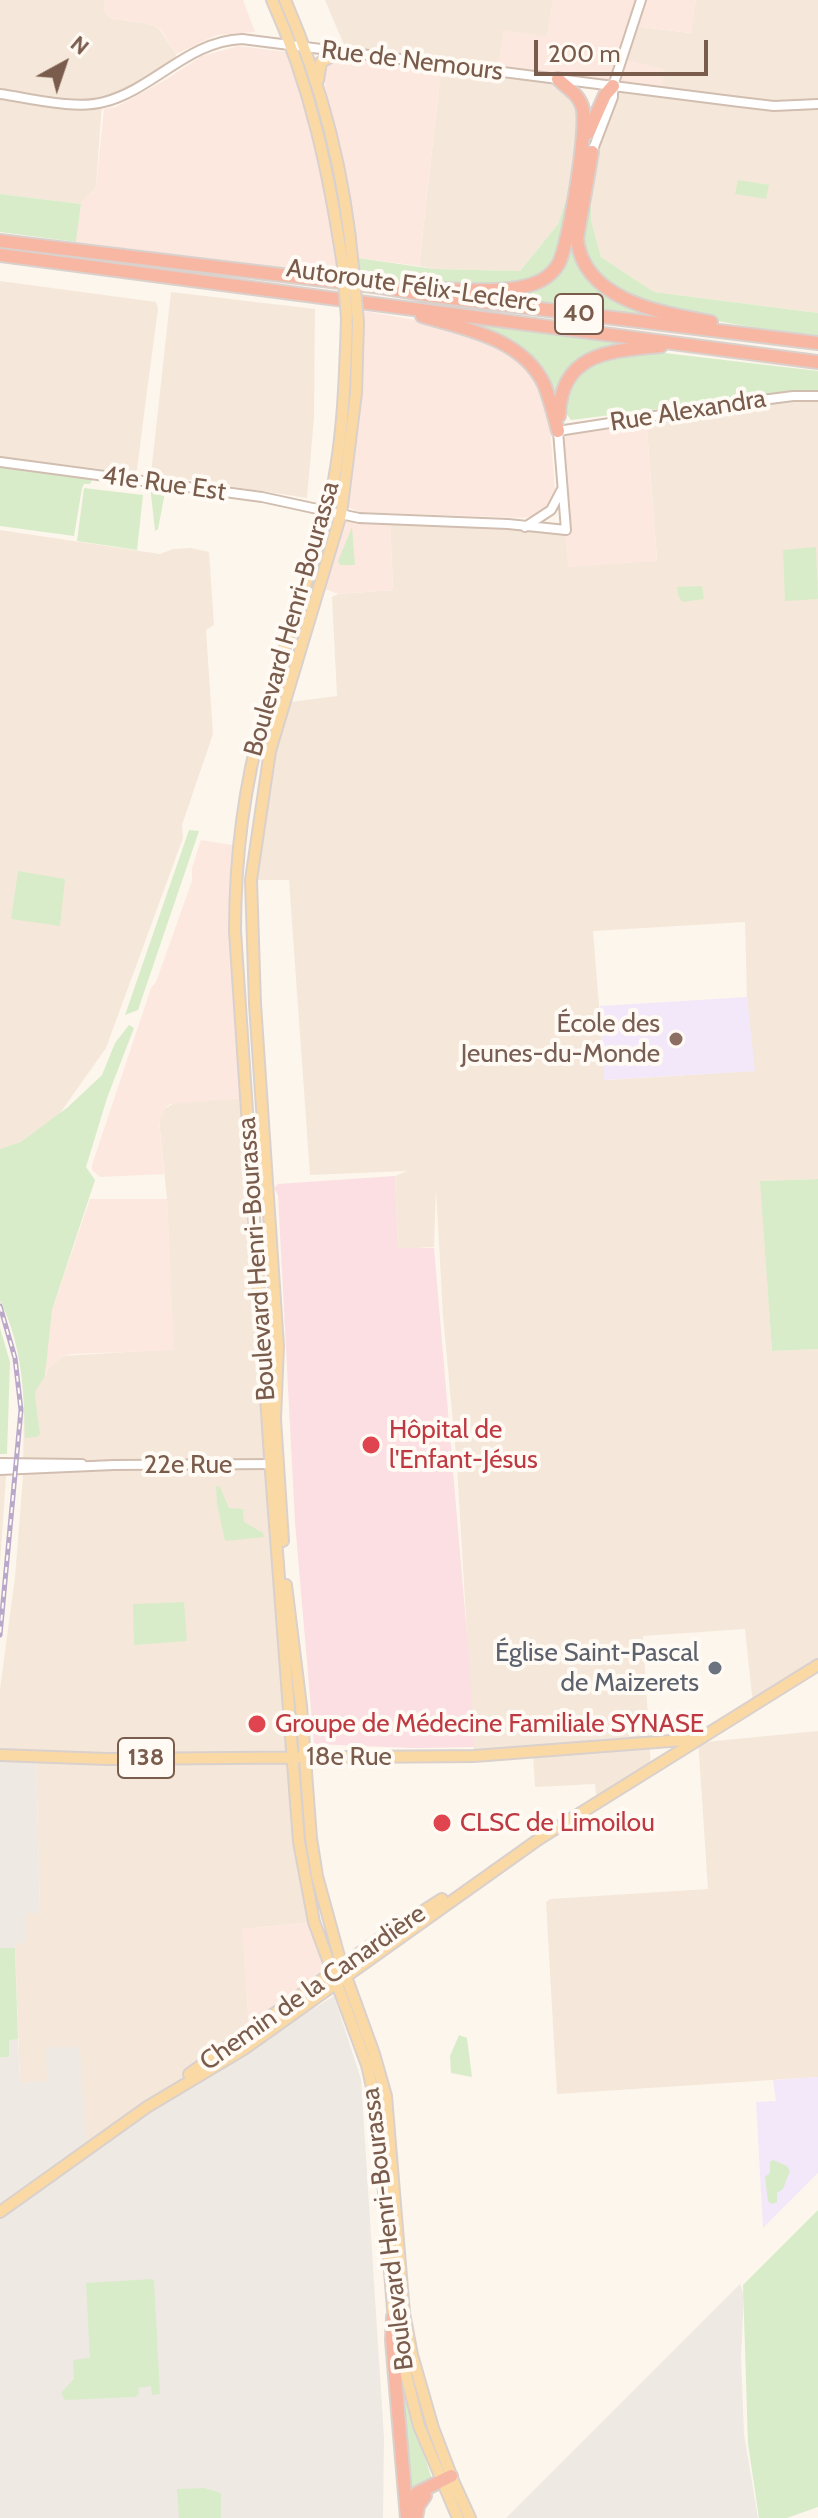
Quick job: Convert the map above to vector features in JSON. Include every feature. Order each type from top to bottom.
[{"type":"highway","points":[[558,79],[576,94],[582,104],[587,152],[577,239],[581,259],[598,280],[614,293],[668,314],[776,337]]},
{"type":"highway","points":[[381,287],[512,289],[533,284],[554,271],[562,253],[587,152],[605,95],[613,86]]},
{"type":"highway","name":"Autoroute Félix-Leclerc","points":[[0,241],[818,343]]},
{"type":"highway","name":"Autoroute Félix-Leclerc","points":[[0,255],[818,362]]},
{"type":"highway","points":[[385,305],[484,334],[513,350],[536,371],[543,382],[558,431]]},
{"type":"highway","points":[[558,431],[560,396],[566,382],[587,360],[620,350],[686,344]]},
{"type":"highway","points":[[393,2317],[392,2340],[411,2518]]},
{"type":"highway","points":[[411,2518],[411,2502],[417,2493],[447,2482]]},
{"type":"main road","name":"Boulevard Henri-Bourassa","points":[[272,0],[308,92],[348,267],[356,393],[341,514],[270,751],[251,880],[255,1004],[278,1346],[274,1464]]},
{"type":"main road","name":"Boulevard Henri-Bourassa","points":[[285,0],[317,86],[334,145],[350,228],[348,267]]},
{"type":"main road","points":[[317,86],[321,62],[341,51]]},
{"type":"main road","name":"Boulevard Henri-Bourassa","points":[[353,320],[328,510],[256,744],[240,828],[235,931],[299,1756],[317,1876],[342,1966],[386,2096],[406,2324],[447,2482]]},
{"type":"main road","name":"Chemin de la Canardière","points":[[147,2107],[244,2049],[539,1839],[817,1666]]},
{"type":"main road","name":"18e Rue","points":[[0,1755],[107,1759],[474,1756],[698,1739]]},
{"type":"main road","name":"Boulevard Henri-Bourassa","points":[[299,1756],[299,1842],[304,1878],[314,1922],[367,2065],[378,2113],[393,2317],[410,2398],[463,2515]]},
{"type":"main road","name":"Chemin de la Canardière","points":[[0,2212],[342,1966],[474,1878],[485,1877]]},
{"type":"street","points":[[613,86],[641,0]]},
{"type":"street","name":"Rue de Nemours","points":[[0,94],[77,104],[102,103],[131,91],[196,51],[220,42],[242,39],[774,106],[818,104]]},
{"type":"street","name":"Rue Alexandra","points":[[558,431],[739,403],[818,396]]},
{"type":"street","points":[[525,527],[551,510],[562,489],[558,431]]},
{"type":"street","name":"41e Rue Est","points":[[0,462],[262,497],[341,514],[390,520],[508,524],[566,530],[562,489]]},
{"type":"street","name":"22e Rue","points":[[0,1463],[99,1466]]},
{"type":"street","name":"22e Rue","points":[[0,1470],[274,1464]]},
{"type":"shaded area","points":[[0,0],[105,0],[104,10],[111,18],[154,25],[176,54],[176,62],[102,103],[96,187],[81,204],[0,194]]},
{"type":"shaded area","points":[[105,0],[243,0],[255,32],[217,35],[176,54],[161,30],[154,25],[111,18],[104,10]]},
{"type":"shaded area","points":[[325,0],[553,0],[547,37],[497,71],[347,52]]},
{"type":"shaded area","points":[[553,0],[696,0],[691,33],[634,26],[622,59],[664,69],[662,92],[497,71],[504,30],[547,37]]},
{"type":"shaded area","points":[[696,0],[818,0],[818,313],[654,292],[601,257],[591,220],[592,152],[634,26],[690,33]]},
{"type":"shaded area","points":[[238,46],[287,52],[320,160],[334,232],[338,276],[76,242],[81,204],[96,187],[104,109],[116,107],[202,56]]},
{"type":"shaded area","points":[[331,60],[364,60],[441,70],[419,266],[358,258],[351,201],[322,72]]},
{"type":"shaded area","points":[[441,70],[558,84],[574,96],[581,120],[570,188],[558,224],[520,271],[419,266]]},
{"type":"shaded area","points":[[0,281],[156,302],[158,309],[137,470],[133,473],[0,457]]},
{"type":"shaded area","points":[[171,292],[315,309],[314,418],[307,498],[151,474]]},
{"type":"shaded area","points":[[364,311],[455,327],[508,349],[537,377],[548,406],[555,489],[554,499],[545,512],[525,518],[359,512],[346,506]]},
{"type":"shaded area","points":[[818,396],[818,1179],[761,1181],[772,1351],[818,1349],[818,1665],[753,1705],[745,1629],[643,1636],[651,1768],[597,1803],[595,1784],[535,1787],[533,1752],[474,1756],[457,1466],[443,1316],[436,1189],[434,1247],[398,1249],[395,1176],[407,1171],[310,1175],[289,880],[251,880],[283,703],[337,696],[332,597],[393,590],[390,520],[566,530],[619,563],[657,561],[646,417]],"holes":[[[745,922],[747,997],[754,1071],[605,1080],[593,931]]]},
{"type":"shaded area","points":[[646,417],[657,561],[568,567],[558,431]]},
{"type":"shaded area","points":[[341,514],[390,520],[393,590],[338,594],[320,587]]},
{"type":"shaded area","points":[[0,530],[160,554],[173,549],[191,548],[209,552],[214,625],[206,630],[213,734],[182,825],[183,838],[106,1048],[51,1126],[0,1157]]},
{"type":"shaded area","points":[[201,840],[238,846],[236,887],[246,1098],[170,1104],[159,1121],[164,1174],[100,1177],[92,1170],[92,1165],[151,988],[156,982],[192,881],[192,868]]},
{"type":"shaded area","name":"École des Jeunes-du-Monde","points":[[747,997],[755,1071],[604,1080],[600,1006]]},
{"type":"shaded area","points":[[246,1098],[293,1757],[314,1922],[243,1929],[249,2031],[86,2150],[47,2082],[20,2083],[15,1948],[18,1943],[25,1942],[25,1912],[40,1912],[36,1756],[0,1755],[0,1689],[15,1577],[23,1477],[24,1389],[46,1375],[48,1368],[63,1356],[173,1349],[167,1199],[159,1121],[164,1109],[176,1102]]},
{"type":"shaded area","name":"Hôpital de l'Enfant-Jésus","points":[[395,1176],[398,1248],[434,1248],[474,1747],[314,1744],[295,1522],[278,1195],[274,1188],[278,1184]]},
{"type":"shaded area","points":[[90,1199],[167,1199],[174,1350],[72,1354],[63,1356],[48,1368],[46,1375],[52,1310]]},
{"type":"shaded area","points":[[0,1476],[6,1476],[0,1565]]},
{"type":"shaded area","points":[[818,1731],[818,2077],[557,2094],[546,1902],[550,1899],[708,1889],[698,1739],[705,1742]]},
{"type":"shaded area","points":[[0,1755],[36,1755],[40,1913],[25,1913],[25,1943],[18,1943],[15,1948],[0,1948]]},
{"type":"shaded area","points":[[314,1922],[332,1973],[249,2031],[242,1929]]},
{"type":"shaded area","points":[[334,1996],[361,2079],[384,2438],[383,2518],[0,2518],[0,2057],[9,2056],[8,2039],[18,2039],[20,2083],[47,2081],[46,2047],[80,2047],[86,2149]]},
{"type":"shaded area","points":[[818,2077],[818,2173],[763,2228],[756,2102],[776,2101],[773,2080]]},
{"type":"shaded area","points":[[740,2284],[744,2295],[741,2358],[744,2434],[758,2518],[506,2518]]},
{"type":"green space","points":[[738,180],[769,185],[766,199],[735,194]]},
{"type":"green space","points":[[570,188],[564,235],[557,259],[545,276],[531,283],[484,288],[361,279],[358,258],[434,269],[520,271],[558,224]]},
{"type":"green space","points":[[586,193],[591,193],[591,220],[601,257],[654,292],[818,313],[818,337],[694,316],[629,296],[605,282],[589,265],[583,248]]},
{"type":"green space","points":[[0,194],[81,204],[76,242],[0,232]]},
{"type":"green space","points":[[569,240],[573,240],[575,255],[588,275],[662,315],[660,319],[472,293],[539,286]]},
{"type":"green space","points":[[450,319],[627,343],[627,346],[578,365],[557,412],[541,372]]},
{"type":"green space","points":[[639,350],[818,371],[818,393],[787,393],[571,420],[565,412],[568,386],[592,361]]},
{"type":"green space","points":[[0,465],[94,477],[90,484],[84,484],[82,488],[74,536],[0,526]]},
{"type":"green space","points":[[150,485],[166,487],[158,529],[155,531]]},
{"type":"green space","points":[[84,488],[143,495],[137,550],[77,541]]},
{"type":"green space","points":[[352,527],[355,565],[340,565],[338,561]]},
{"type":"green space","points":[[816,547],[818,599],[785,601],[783,550]]},
{"type":"green space","points":[[702,586],[704,599],[682,602],[678,595],[677,587]]},
{"type":"green space","points":[[189,830],[199,831],[138,1010],[125,1015]]},
{"type":"green space","points":[[18,871],[65,879],[60,926],[11,919]]},
{"type":"green space","points":[[129,1025],[134,1028],[107,1098],[86,1167],[95,1180],[52,1310],[45,1376],[35,1396],[40,1434],[25,1438],[17,1351],[0,1301],[0,1149],[21,1142],[68,1107],[102,1075],[115,1043]]},
{"type":"green space","points":[[818,1179],[818,1349],[772,1351],[760,1181]]},
{"type":"green space","points":[[0,1328],[10,1362],[7,1454],[0,1454]]},
{"type":"green space","points":[[216,1486],[220,1487],[229,1508],[243,1509],[244,1522],[263,1533],[264,1537],[225,1541]]},
{"type":"green space","points":[[184,1602],[187,1641],[134,1645],[133,1604]]},
{"type":"green space","points":[[0,1948],[15,1948],[18,2039],[9,2040],[9,2057],[0,2057]]},
{"type":"green space","points":[[459,2035],[467,2038],[472,2077],[451,2073],[450,2056]]},
{"type":"green space","points":[[773,2160],[787,2166],[790,2171],[783,2189],[777,2193],[777,2202],[772,2204],[768,2201],[765,2177],[770,2173],[770,2162]]},
{"type":"green space","points":[[818,2210],[818,2507],[787,2518],[759,2518],[748,2444],[743,2285]]},
{"type":"green space","points":[[152,2279],[160,2394],[152,2395],[151,2386],[138,2388],[136,2397],[65,2400],[61,2393],[74,2379],[73,2360],[90,2358],[86,2283]]},
{"type":"green space","points":[[401,2385],[432,2479],[409,2500]]},
{"type":"green space","points":[[204,2488],[221,2493],[221,2518],[179,2518],[177,2489]]},
{"type":"railway","points":[[0,1306],[15,1358],[21,1410],[0,1635]]},
{"type":"place","name":"École des Jeunes-du-Monde","points":[[676,1039]]},
{"type":"place","name":"Hôpital de l'Enfant-Jésus","points":[[371,1445]]},
{"type":"place","name":"Église Saint-Pascal de Maizerets","points":[[715,1668]]},
{"type":"place","name":"Groupe de Médecine Familiale SYNASE","points":[[257,1724]]},
{"type":"place","name":"CLSC de Limoilou","points":[[442,1823]]}]
